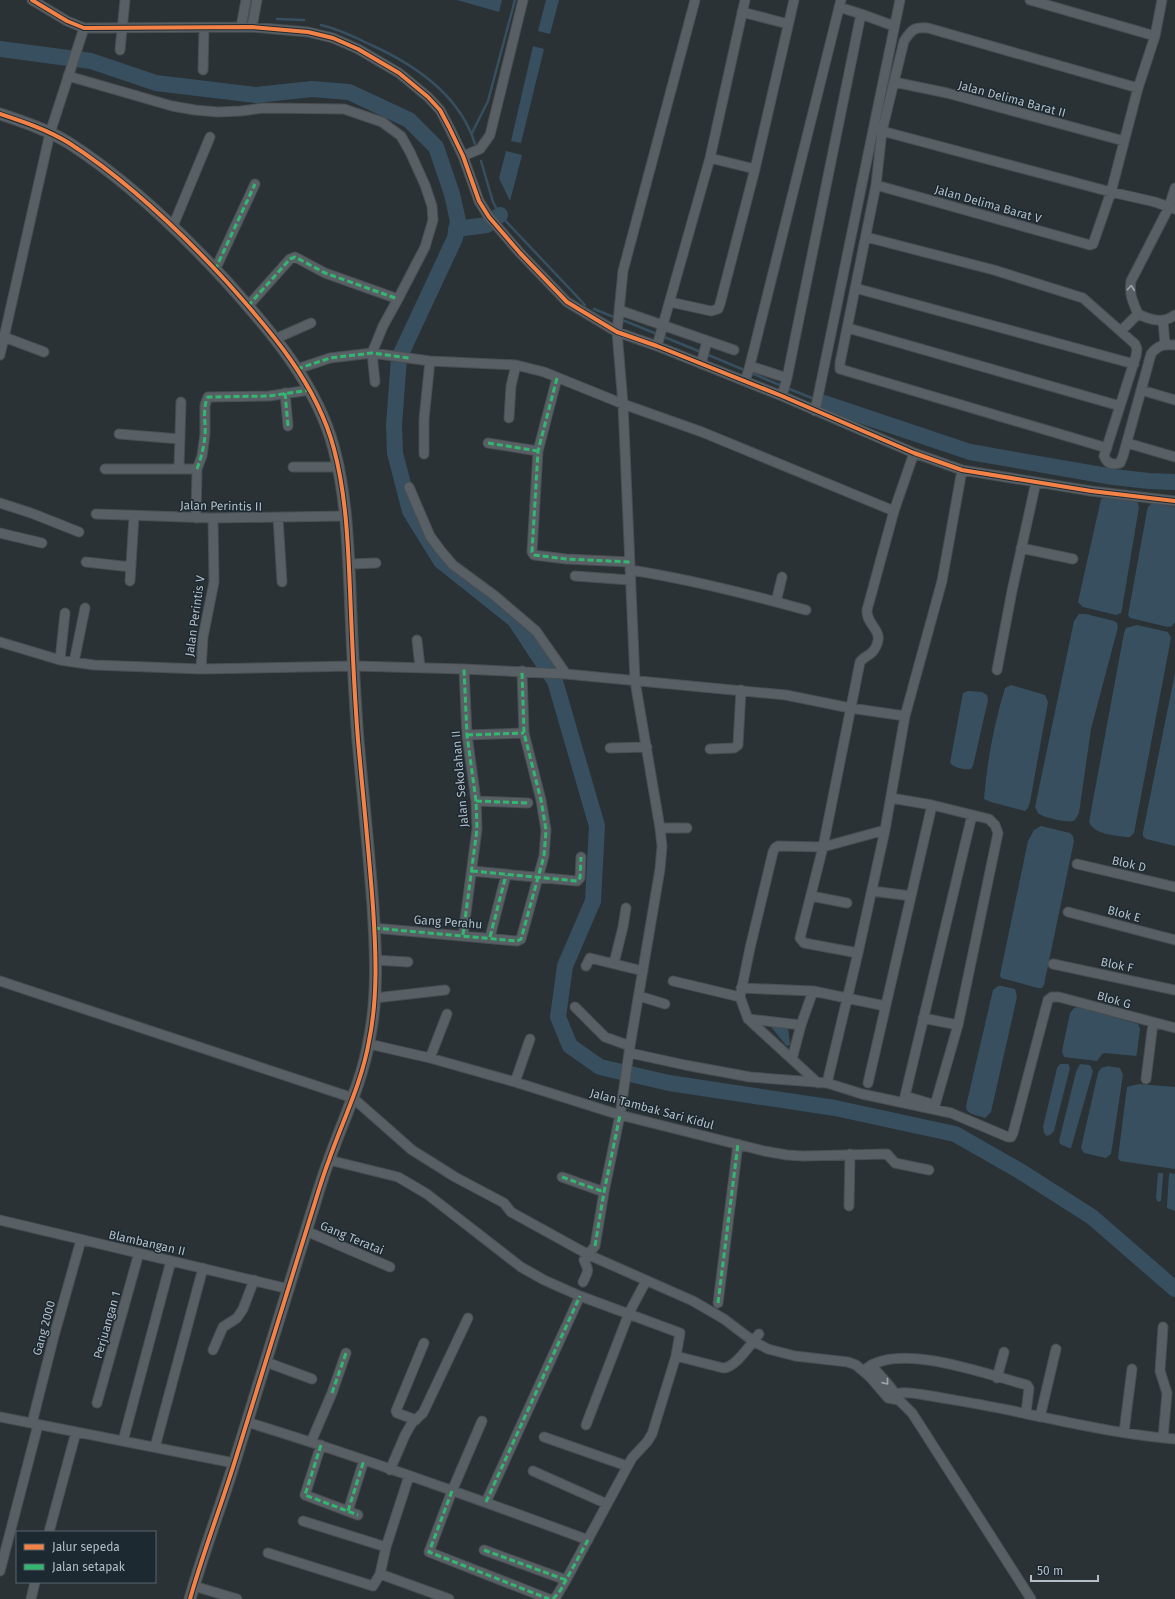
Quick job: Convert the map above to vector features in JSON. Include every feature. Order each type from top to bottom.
[{"type":"street","points":[[32,0],[67,21],[84,28],[121,29],[252,27],[308,32],[328,37],[358,49],[399,73],[424,92],[440,110],[467,155],[479,201],[489,217],[567,302],[618,328],[661,335],[704,352],[734,350]]},
{"type":"street","points":[[120,50],[125,0]]},
{"type":"street","points":[[241,27],[246,0]]},
{"type":"street","points":[[252,27],[257,0]]},
{"type":"street","points":[[467,155],[480,149],[490,135],[523,0]]},
{"type":"street","points":[[583,1282],[588,1272],[588,1266],[584,1260],[595,1246],[604,1192],[620,1115],[638,996],[660,869],[662,846],[635,681],[618,328],[619,312],[623,271],[695,0]]},
{"type":"street","points":[[661,335],[710,158],[745,0]]},
{"type":"street","points":[[670,302],[710,311],[718,309],[754,169],[794,0]]},
{"type":"street","points":[[816,405],[900,0]]},
{"type":"street","points":[[1030,0],[1155,36]]},
{"type":"street","points":[[1111,192],[1138,88],[1155,36],[1162,0]]},
{"type":"street","points":[[748,373],[840,3],[861,14],[894,26]]},
{"type":"street","points":[[742,12],[788,24]]},
{"type":"street","points":[[784,387],[861,14]]},
{"type":"street","points":[[1107,448],[840,369],[876,185],[882,131],[904,41],[913,29],[918,27],[928,28],[1138,88]]},
{"type":"street","points":[[0,355],[50,133],[84,28]]},
{"type":"street","points":[[203,70],[204,28]]},
{"type":"street","points":[[69,73],[172,106],[195,110],[218,112],[263,108],[344,109],[382,122],[402,136],[421,175],[432,206],[432,220],[425,246],[383,326],[376,354],[375,382]]},
{"type":"street","name":"Jalan Delima Barat II","points":[[894,82],[947,93],[1124,141]]},
{"type":"street","points":[[0,114],[25,122],[66,141],[120,180],[173,226],[216,270],[248,306],[297,369],[310,390],[332,442],[339,467],[349,564],[358,738],[369,846],[374,928],[375,998],[369,1044],[353,1098],[329,1160],[306,1231],[281,1287],[266,1362],[247,1422],[227,1462],[190,1599]]},
{"type":"street","points":[[882,131],[1172,208]]},
{"type":"street","points":[[173,226],[210,137]]},
{"type":"street","points":[[710,158],[754,169]]},
{"type":"street","points":[[216,270],[255,184]]},
{"type":"street","name":"Jalan Delima Barat V","points":[[876,185],[1090,245],[1093,244],[1111,192]]},
{"type":"street","points":[[1175,188],[1172,208],[1131,282],[1130,297],[1138,314],[1152,320],[1163,321],[1175,316]]},
{"type":"street","points":[[866,237],[994,270],[1083,298],[1136,344],[1137,349],[1134,364],[1104,456],[1106,461],[1115,464],[1120,463],[1122,460],[1151,354],[1156,348],[1165,344],[1175,345]]},
{"type":"street","points":[[248,306],[290,259],[295,257],[331,275],[398,299]]},
{"type":"street","points":[[855,288],[1134,364]]},
{"type":"street","points":[[619,312],[661,335],[784,387],[816,405],[914,453],[962,470],[1036,482],[1175,501]]},
{"type":"street","points":[[1122,331],[1138,314]]},
{"type":"street","points":[[1163,321],[1165,344]]},
{"type":"street","points":[[275,339],[311,323]]},
{"type":"street","points":[[848,328],[1120,406]]},
{"type":"street","points":[[4,337],[44,352]]},
{"type":"street","points":[[297,369],[330,358],[376,354],[430,361],[516,365],[544,372],[622,404],[702,432],[894,511]]},
{"type":"street","points":[[424,454],[424,419],[430,361]]},
{"type":"street","points":[[509,418],[511,386],[516,365]]},
{"type":"street","points":[[748,373],[784,387]]},
{"type":"street","points":[[557,378],[538,451],[531,548],[533,553],[726,588],[806,610]]},
{"type":"street","points":[[196,518],[197,468],[202,456],[208,397],[269,396],[310,390]]},
{"type":"street","points":[[1141,390],[1175,400]]},
{"type":"street","points":[[284,394],[288,426]]},
{"type":"street","points":[[179,468],[181,402]]},
{"type":"street","points":[[119,434],[180,439]]},
{"type":"street","points":[[488,443],[538,451]]},
{"type":"street","points":[[1127,443],[1175,457]]},
{"type":"street","points":[[858,953],[804,943],[800,938],[823,847],[860,662],[874,650],[878,641],[878,635],[875,627],[868,620],[867,610],[894,511],[914,453]]},
{"type":"street","points":[[293,467],[339,467]]},
{"type":"street","points":[[105,469],[197,468]]},
{"type":"street","points":[[823,1083],[858,953],[885,830],[906,716],[942,580],[962,470]]},
{"type":"street","points":[[997,670],[1021,548],[1036,482]]},
{"type":"street","points":[[409,487],[430,536],[441,551],[453,565],[495,596],[536,631],[562,673]]},
{"type":"street","points":[[0,503],[31,513],[78,532]]},
{"type":"street","name":"Jalan Perintis II","points":[[96,514],[196,518],[345,516]]},
{"type":"street","points":[[130,581],[134,516]]},
{"type":"street","name":"Jalan Perintis V","points":[[201,669],[203,637],[214,582],[213,518]]},
{"type":"street","points":[[278,518],[282,582]]},
{"type":"street","points":[[0,533],[42,543]]},
{"type":"street","points":[[1021,548],[1073,559]]},
{"type":"street","points":[[86,562],[131,567]]},
{"type":"street","points":[[349,564],[376,563]]},
{"type":"street","points":[[575,576],[630,571]]},
{"type":"street","points":[[776,602],[782,577]]},
{"type":"street","points":[[74,662],[85,608]]},
{"type":"street","points":[[60,660],[65,613]]},
{"type":"street","points":[[417,640],[420,667]]},
{"type":"street","points":[[0,642],[60,660],[94,665],[201,669],[354,666],[420,667],[562,673],[786,695],[850,708],[906,716]]},
{"type":"street","name":"Jalan Sekolahan II","points":[[463,935],[477,836],[476,802],[467,735],[464,668]]},
{"type":"street","points":[[524,671],[524,733],[541,800],[546,830],[544,856],[539,876]]},
{"type":"street","points":[[710,748],[734,748],[738,745],[741,690]]},
{"type":"street","points":[[467,735],[524,733]]},
{"type":"street","points":[[610,748],[647,747]]},
{"type":"street","points":[[891,798],[932,805],[989,819],[995,825],[998,833],[958,1025],[935,1105],[905,1096],[972,815]]},
{"type":"street","points":[[476,802],[528,803]]},
{"type":"street","points":[[868,1083],[932,805]]},
{"type":"street","points":[[660,828],[687,828]]},
{"type":"street","points":[[823,1083],[792,1059],[748,1019],[740,992],[750,948],[775,848],[778,846],[823,847],[885,830]]},
{"type":"street","points":[[472,871],[579,880],[581,857]]},
{"type":"street","name":"Blok D","points":[[1078,864],[1175,887]]},
{"type":"street","points":[[490,937],[506,875]]},
{"type":"street","name":"Gang Perahu","points":[[374,928],[520,940],[539,876]]},
{"type":"street","points":[[872,891],[911,896]]},
{"type":"street","points":[[811,896],[847,903]]},
{"type":"street","points":[[614,963],[626,908]]},
{"type":"street","name":"Blok E","points":[[1068,912],[1175,940]]},
{"type":"street","points":[[586,966],[590,958],[643,971]]},
{"type":"street","points":[[375,960],[408,962]]},
{"type":"street","name":"Blok F","points":[[1053,964],[1175,990]]},
{"type":"street","points":[[0,981],[353,1098],[412,1150],[435,1165],[504,1203],[511,1212],[589,1255],[693,1301],[756,1337],[775,1352],[823,1354],[856,1365],[912,1413],[1031,1599]]},
{"type":"street","points":[[673,981],[740,992],[813,991],[885,1006]]},
{"type":"street","points":[[375,998],[445,990]]},
{"type":"street","points":[[792,1059],[801,1025],[813,991]]},
{"type":"street","points":[[638,996],[665,1004]]},
{"type":"street","name":"Blok G","points":[[823,1083],[862,1094],[951,1114],[1010,1137],[1013,1132],[1048,1000],[1052,997],[1059,997],[1175,1028]]},
{"type":"street","points":[[575,1007],[605,1037],[629,1053],[750,1077],[823,1083]]},
{"type":"street","points":[[430,1058],[447,1014]]},
{"type":"street","points":[[923,1018],[958,1025]]},
{"type":"street","points":[[748,1019],[801,1025]]},
{"type":"street","points":[[1146,1079],[1153,1023]]},
{"type":"street","points":[[515,1082],[530,1039]]},
{"type":"street","name":"Jalan Tambak Sari Kidul","points":[[369,1044],[430,1058],[515,1082],[620,1115],[738,1144],[788,1155],[887,1154],[895,1163],[929,1170]]},
{"type":"street","points":[[718,1303],[738,1144]]},
{"type":"street","points":[[849,1206],[850,1154]]},
{"type":"street","points":[[329,1160],[383,1172],[406,1181],[426,1194],[521,1267],[544,1280],[580,1296],[680,1333],[676,1356],[652,1434],[627,1466],[560,1591],[553,1599]]},
{"type":"street","points":[[562,1177],[604,1192]]},
{"type":"street","name":"Blambangan II","points":[[0,1220],[281,1287]]},
{"type":"street","name":"Gang Teratai","points":[[306,1231],[390,1267]]},
{"type":"street","name":"Gang 2000","points":[[0,1571],[54,1336],[81,1240]]},
{"type":"street","name":"Perjuangan 1","points":[[97,1403],[139,1253]]},
{"type":"street","points":[[123,1441],[171,1261]]},
{"type":"street","points":[[155,1447],[202,1268]]},
{"type":"street","points":[[213,1350],[223,1327],[236,1318],[243,1309],[254,1280]]},
{"type":"street","points":[[586,1425],[629,1313],[646,1281]]},
{"type":"street","points":[[486,1502],[580,1296]]},
{"type":"street","points":[[390,1470],[405,1434],[423,1413],[468,1318]]},
{"type":"street","points":[[1162,1438],[1167,1392],[1160,1371],[1163,1327]]},
{"type":"street","points":[[676,1356],[726,1368],[730,1367],[756,1337]]},
{"type":"street","points":[[416,1420],[397,1413],[396,1411],[424,1343]]},
{"type":"street","points":[[1040,1416],[1056,1349]]},
{"type":"street","points":[[997,1378],[1004,1352]]},
{"type":"street","points":[[311,1442],[332,1393],[346,1353]]},
{"type":"street","points":[[863,1370],[871,1364],[886,1360],[912,1359],[961,1367],[1028,1386],[1026,1413]]},
{"type":"street","points":[[266,1362],[312,1379]]},
{"type":"street","points":[[871,1364],[894,1397]]},
{"type":"street","points":[[1124,1432],[1132,1369]]},
{"type":"street","points":[[894,1397],[909,1393],[925,1395],[1124,1432],[1175,1439]]},
{"type":"street","points":[[0,1417],[227,1462]]},
{"type":"street","points":[[482,1421],[452,1490],[429,1552],[549,1599]]},
{"type":"street","points":[[247,1422],[321,1445],[390,1470],[452,1490],[588,1540]]},
{"type":"street","points":[[49,1531],[76,1432]]},
{"type":"street","points":[[544,1437],[627,1466]]},
{"type":"street","points":[[321,1445],[305,1495],[358,1515]]},
{"type":"street","points":[[348,1511],[364,1460]]},
{"type":"street","points":[[533,1471],[607,1504]]},
{"type":"street","points":[[268,1553],[371,1586],[375,1583],[380,1574],[386,1547],[409,1476]]},
{"type":"street","points":[[303,1521],[386,1547]]},
{"type":"street","points":[[484,1550],[566,1580]]},
{"type":"street","points":[[380,1574],[449,1599]]},
{"type":"street","points":[[31,1599],[35,1583]]},
{"type":"street","points":[[194,1586],[237,1599]]},
{"type":"water","points":[[457,0],[502,0],[499,12]]},
{"type":"water","points":[[546,0],[559,0],[550,34],[538,31]]},
{"type":"water","points":[[533,46],[544,49],[521,143],[511,141]]},
{"type":"water","points":[[506,151],[522,155],[510,201],[499,178]]},
{"type":"water","points":[[1106,497],[1137,501],[1139,507],[1122,609],[1121,613],[1116,615],[1083,607],[1078,602],[1101,499]]},
{"type":"water","points":[[1152,503],[1175,507],[1175,622],[1172,626],[1168,627],[1130,618],[1128,615],[1147,511],[1148,507]]},
{"type":"water","points":[[1079,614],[1086,614],[1114,621],[1117,623],[1118,627],[1091,729],[1079,813],[1076,819],[1065,821],[1040,815],[1035,807],[1074,621]]},
{"type":"water","points":[[1137,625],[1168,632],[1171,638],[1134,833],[1130,837],[1126,837],[1100,832],[1096,830],[1089,822],[1124,633],[1126,628]]},
{"type":"water","points":[[1175,673],[1175,846],[1146,839],[1143,836],[1143,832]]},
{"type":"water","points":[[1011,685],[1045,695],[1048,702],[1030,802],[1025,811],[984,799],[994,729],[1005,688]]},
{"type":"water","points":[[968,691],[982,692],[987,695],[988,700],[973,766],[971,769],[963,769],[950,763],[963,693]]},
{"type":"water","points":[[1041,826],[1070,833],[1073,836],[1074,841],[1044,985],[1042,988],[1038,988],[1001,978],[1000,975],[1028,841],[1034,830]]},
{"type":"water","points":[[998,986],[1015,989],[1017,997],[991,1112],[985,1118],[970,1113],[966,1106],[993,990]]},
{"type":"water","points":[[1078,1007],[1138,1024],[1140,1029],[1136,1056],[1105,1053],[1102,1054],[1097,1061],[1064,1057],[1062,1051],[1070,1013],[1074,1008]]},
{"type":"water","points":[[768,1023],[788,1027],[790,1045],[787,1046],[784,1043]]},
{"type":"water","points":[[1060,1064],[1068,1064],[1070,1068],[1054,1131],[1047,1136],[1044,1133],[1043,1127],[1057,1068]]},
{"type":"water","points":[[1080,1064],[1090,1065],[1093,1071],[1071,1148],[1069,1148],[1060,1144],[1059,1141],[1076,1072]]},
{"type":"water","points":[[1108,1066],[1120,1068],[1123,1075],[1111,1154],[1106,1158],[1084,1153],[1081,1148],[1098,1073],[1101,1068]]},
{"type":"water","points":[[1139,1084],[1175,1087],[1175,1169],[1120,1161],[1118,1158],[1127,1087]]},
{"type":"water","points":[[1158,1173],[1163,1173],[1163,1176],[1161,1201],[1158,1202],[1156,1198]]},
{"type":"water","points":[[1170,1173],[1175,1174],[1175,1211],[1167,1208]]},
{"type":"waterway","points":[[472,133],[488,101],[515,0]]},
{"type":"waterway","points":[[277,19],[304,20]]},
{"type":"waterway","points":[[321,25],[357,38],[386,52],[402,61],[433,83],[447,96],[458,111],[468,126],[475,144]]},
{"type":"waterway","points":[[0,49],[91,61],[156,83],[256,95],[312,89],[349,92],[409,120],[436,147],[452,194],[458,221],[455,238],[399,358],[394,425],[395,453],[410,511],[441,561],[515,620],[555,681],[597,826],[593,901],[565,966],[558,1017],[570,1046],[600,1067],[669,1083],[835,1108],[955,1134],[1020,1171],[1092,1217],[1175,1289]]},
{"type":"waterway","points":[[481,161],[493,202],[500,215],[585,305]]},
{"type":"waterway","points":[[456,229],[487,225],[500,215]]},
{"type":"waterway","points":[[594,309],[616,318]]},
{"type":"waterway","points":[[620,319],[701,352]]},
{"type":"waterway","points":[[706,354],[782,386]]},
{"type":"waterway","points":[[787,388],[824,403]]},
{"type":"waterway","points":[[824,403],[970,452],[1113,477],[1175,482]]},
{"type":"marked path","points":[[215,270],[255,184]]},
{"type":"marked path","points":[[248,306],[290,259],[295,257],[325,273],[398,299]]},
{"type":"marked path","points":[[297,369],[330,358],[372,353],[409,358]]},
{"type":"marked path","points":[[557,378],[538,451],[532,552],[534,555],[566,559],[630,562]]},
{"type":"marked path","points":[[197,469],[204,444],[205,406],[208,397],[269,396],[310,390]]},
{"type":"marked path","points":[[285,393],[288,426]]},
{"type":"marked path","points":[[488,443],[538,451]]},
{"type":"marked path","points":[[463,935],[477,829],[476,801],[467,735],[464,669]]},
{"type":"marked path","points":[[374,928],[517,941],[521,939],[544,856],[546,830],[541,800],[524,733],[522,671]]},
{"type":"marked path","points":[[467,735],[524,733]]},
{"type":"marked path","points":[[476,801],[528,803]]},
{"type":"marked path","points":[[472,871],[577,881],[580,878],[581,857]]},
{"type":"marked path","points":[[490,937],[506,875]]},
{"type":"marked path","points":[[595,1246],[604,1192],[620,1115]]},
{"type":"marked path","points":[[718,1303],[738,1144]]},
{"type":"marked path","points":[[562,1177],[604,1192]]},
{"type":"marked path","points":[[486,1502],[580,1296]]},
{"type":"marked path","points":[[332,1393],[346,1353]]},
{"type":"marked path","points":[[321,1445],[305,1495],[358,1515]]},
{"type":"marked path","points":[[348,1511],[364,1460]]},
{"type":"marked path","points":[[452,1491],[429,1552],[549,1599]]},
{"type":"marked path","points":[[553,1599],[560,1591],[588,1540]]},
{"type":"marked path","points":[[484,1550],[566,1580]]},
{"type":"cycle path","points":[[32,0],[67,21],[84,28],[252,27],[308,32],[333,38],[358,49],[399,73],[428,97],[440,110],[449,127],[463,156],[479,201],[489,217],[520,253],[567,302],[617,332],[657,346],[782,396],[914,453],[962,470],[1091,491],[1175,501]]},
{"type":"cycle path","points":[[0,114],[61,138],[112,173],[152,207],[190,243],[243,300],[290,359],[316,402],[334,449],[344,501],[353,665],[374,924],[376,974],[372,1024],[362,1071],[322,1180],[229,1481],[190,1599]]}]
